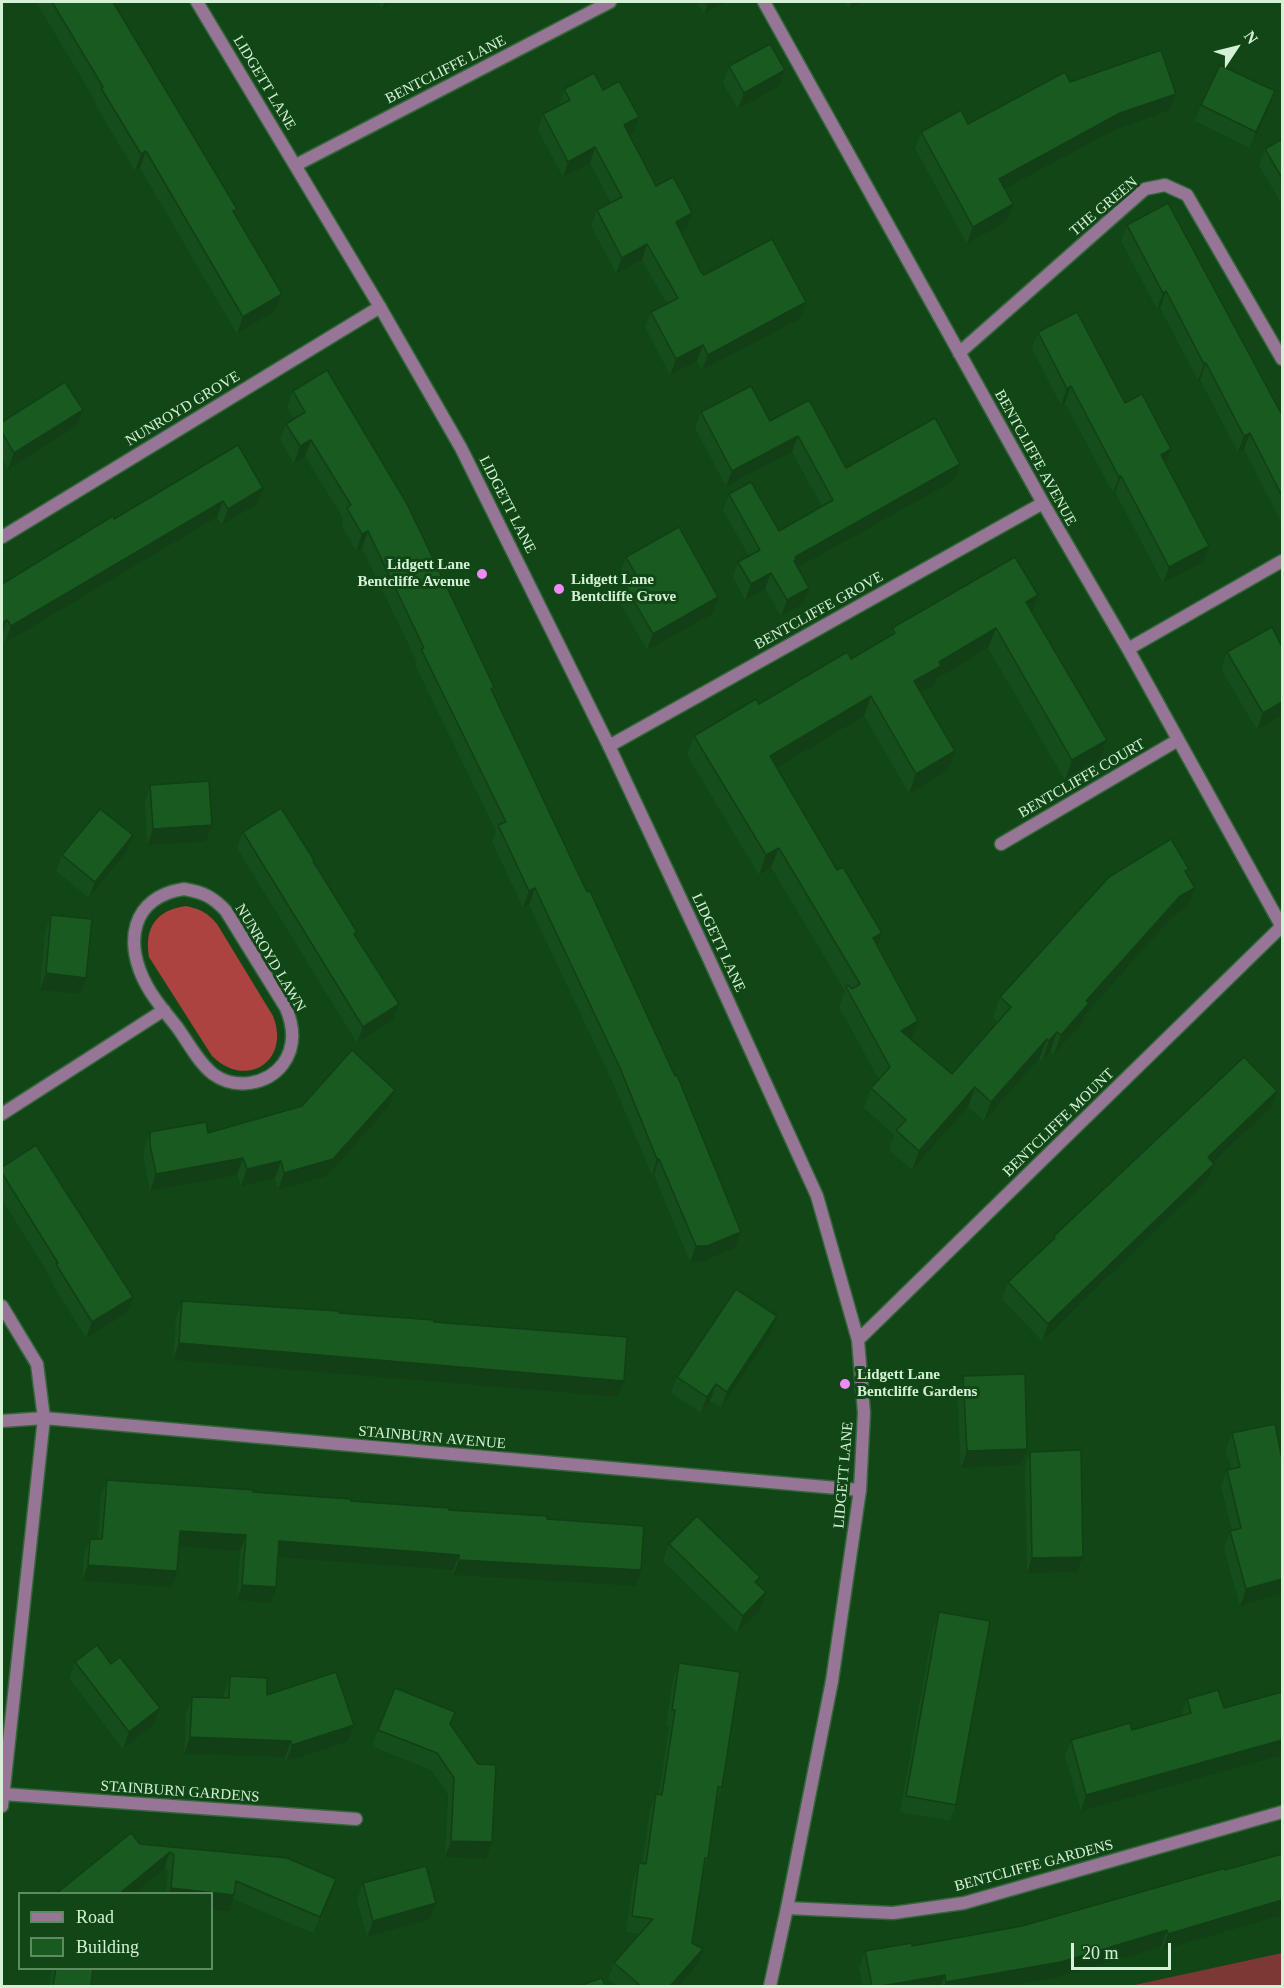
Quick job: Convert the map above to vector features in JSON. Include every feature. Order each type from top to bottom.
[{"type":"street","name":"LIDGETT LANE","points":[[197,2],[296,165],[461,448],[609,746],[817,1196],[858,1340],[864,1413],[860,1490],[832,1680],[770,1986]]},
{"type":"street","name":"BENTCLIFFE LANE","points":[[296,165],[610,2]]},
{"type":"street","name":"BENTCLIFFE AVENUE","points":[[764,2],[1042,503],[1128,649],[1282,927]]},
{"type":"street","name":"THE GREEN","points":[[959,353],[1144,189],[1165,185],[1187,195],[1282,359]]},
{"type":"street","name":"NUNROYD GROVE","points":[[2,537],[380,307]]},
{"type":"street","name":"BENTCLIFFE GROVE","points":[[609,746],[1042,503]]},
{"type":"street","points":[[1128,649],[1282,561]]},
{"type":"street","name":"BENTCLIFFE COURT","points":[[1001,844],[1178,740]]},
{"type":"street","name":"NUNROYD LAWN","points":[[184,889],[200,891],[215,899],[232,921],[286,1008],[293,1023],[293,1041],[288,1057],[277,1071],[263,1080],[246,1084],[229,1082],[214,1074],[202,1062],[164,1010],[146,986],[136,959],[133,943],[135,926],[142,911],[160,895],[168,891],[184,889]]},
{"type":"street","name":"BENTCLIFFE MOUNT","points":[[858,1340],[1282,927]]},
{"type":"street","points":[[2,1114],[164,1010]]},
{"type":"street","points":[[2,1306],[37,1364],[44,1418],[2,1800]]},
{"type":"street","name":"STAINBURN AVENUE","points":[[2,1420],[44,1418],[860,1490]]},
{"type":"street","name":"STAINBURN GARDENS","points":[[2,1800],[356,1819]]},
{"type":"street","name":"BENTCLIFFE GARDENS","points":[[787,1908],[893,1913],[964,1903],[1282,1812]]},
{"type":"shaded area","points":[[186,906],[203,912],[217,924],[273,1016],[277,1032],[276,1046],[271,1057],[262,1066],[251,1070],[238,1070],[225,1066],[212,1056],[149,957],[148,937],[154,922],[167,912]]},
{"type":"shaded area","points":[[1282,1953],[1282,1986],[1130,1986]]},
{"type":"building","points":[[52,2],[113,2],[237,209],[233,211],[282,294],[243,317],[146,151],[141,154]]},
{"type":"building","points":[[770,44],[785,70],[744,93],[729,66]]},
{"type":"building","points":[[1161,50],[1176,94],[1120,113],[999,179],[1013,204],[973,227],[921,132],[961,110],[968,124],[1065,72],[1070,82]]},
{"type":"building","points":[[1220,65],[1275,91],[1256,132],[1201,105]]},
{"type":"building","points":[[594,73],[603,90],[619,81],[639,117],[624,125],[656,186],[673,177],[683,195],[692,213],[676,222],[701,272],[704,275],[772,239],[806,302],[708,355],[703,345],[676,359],[651,312],[678,298],[647,244],[622,258],[597,210],[622,197],[595,147],[568,162],[543,114],[570,100],[564,89]]},
{"type":"building","points":[[1282,139],[1282,178],[1265,149]]},
{"type":"building","points":[[1168,203],[1282,415],[1282,496],[1250,433],[1244,436],[1206,363],[1204,364],[1166,291],[1163,293],[1127,225]]},
{"type":"building","points":[[1077,312],[1125,403],[1142,394],[1171,449],[1161,455],[1209,546],[1169,567],[1071,386],[1067,389],[1038,332]]},
{"type":"building","points":[[327,370],[406,502],[494,687],[491,689],[587,892],[590,891],[675,1076],[677,1075],[741,1232],[707,1246],[696,1246],[620,1068],[535,888],[529,891],[498,825],[506,822],[421,649],[424,648],[368,531],[362,534],[347,508],[351,505],[311,440],[300,446],[286,424],[305,412],[293,391]]},
{"type":"building","points":[[65,382],[83,410],[14,453],[2,432],[2,422]]},
{"type":"building","points":[[751,386],[770,421],[809,400],[846,468],[935,418],[960,464],[795,557],[794,561],[809,588],[787,600],[771,573],[751,584],[738,562],[760,550],[729,494],[751,482],[779,531],[833,500],[798,436],[732,471],[701,412]]},
{"type":"building","points":[[238,445],[263,488],[228,509],[223,501],[11,626],[7,620],[2,623],[2,584],[113,516],[114,519]]},
{"type":"building","points":[[679,527],[718,597],[653,634],[626,587],[639,580],[626,557]]},
{"type":"building","points":[[1015,557],[1038,595],[1026,602],[1107,740],[1072,760],[996,628],[939,662],[941,666],[914,681],[955,751],[916,774],[871,696],[770,756],[837,870],[843,867],[882,933],[873,938],[918,1021],[901,1031],[952,1074],[1011,1007],[1000,997],[1109,877],[1171,839],[1189,869],[1185,871],[1195,888],[1180,896],[1086,1001],[1089,1003],[1061,1035],[1057,1032],[1049,1041],[1047,1039],[991,1102],[975,1087],[919,1151],[896,1130],[906,1120],[871,1088],[890,1067],[846,987],[848,985],[852,989],[860,984],[779,848],[766,855],[694,736],[756,699],[759,704],[847,652],[851,659],[895,633],[892,628]]},
{"type":"building","points":[[1272,627],[1282,647],[1282,702],[1263,713],[1227,652]]},
{"type":"building","points":[[209,781],[212,825],[153,829],[150,785]]},
{"type":"building","points":[[281,808],[357,932],[354,934],[399,1004],[363,1027],[243,832]]},
{"type":"building","points":[[100,809],[133,835],[95,882],[62,855]]},
{"type":"building","points":[[51,915],[92,919],[86,978],[46,973]]},
{"type":"building","points":[[352,1050],[395,1090],[333,1159],[284,1173],[281,1161],[247,1169],[243,1158],[156,1174],[150,1132],[206,1122],[208,1133],[302,1106]]},
{"type":"building","points":[[1244,1057],[1277,1091],[1208,1157],[1214,1164],[1048,1324],[1008,1282]]},
{"type":"building","points":[[36,1145],[133,1297],[92,1322],[2,1173],[2,1167]]},
{"type":"building","points":[[736,1289],[777,1316],[727,1392],[716,1384],[707,1397],[677,1377]]},
{"type":"building","points":[[182,1301],[339,1311],[339,1313],[434,1320],[434,1322],[627,1337],[624,1381],[179,1343]]},
{"type":"building","points":[[1025,1374],[1027,1449],[967,1451],[963,1376]]},
{"type":"building","points":[[1275,1424],[1282,1459],[1282,1579],[1246,1589],[1230,1531],[1241,1528],[1227,1470],[1240,1467],[1232,1433]]},
{"type":"building","points":[[1081,1450],[1083,1557],[1032,1558],[1030,1452]]},
{"type":"building","points":[[107,1480],[254,1490],[253,1492],[644,1526],[641,1570],[459,1560],[459,1555],[279,1541],[276,1587],[242,1585],[246,1535],[180,1531],[177,1571],[88,1565],[90,1539],[102,1539]]},
{"type":"building","points":[[697,1516],[760,1577],[755,1582],[766,1592],[743,1616],[669,1544]]},
{"type":"building","points":[[939,1612],[990,1621],[956,1805],[906,1796]]},
{"type":"building","points":[[97,1645],[111,1664],[120,1657],[160,1708],[129,1732],[75,1662]]},
{"type":"building","points":[[679,1663],[740,1672],[722,1787],[718,1787],[708,1858],[705,1858],[692,1943],[703,1949],[670,1986],[641,1986],[614,1963],[653,1919],[632,1916],[639,1863],[646,1864],[656,1794],[662,1795],[675,1710],[672,1710]]},
{"type":"building","points":[[336,1672],[354,1725],[292,1745],[291,1741],[190,1737],[192,1697],[229,1698],[230,1676],[267,1678],[267,1695]]},
{"type":"building","points":[[395,1688],[455,1712],[450,1724],[478,1764],[496,1765],[492,1842],[451,1841],[454,1778],[437,1753],[378,1730]]},
{"type":"building","points":[[1218,1690],[1224,1708],[1282,1692],[1282,1740],[1086,1795],[1071,1740],[1130,1723],[1132,1730],[1191,1713],[1187,1699]]},
{"type":"building","points":[[131,1833],[140,1844],[287,1858],[336,1879],[320,1917],[236,1881],[234,1895],[171,1888],[174,1855],[170,1852],[121,1892],[58,1892]]},
{"type":"building","points":[[1282,1854],[1282,1900],[1168,1934],[1167,1930],[1061,1962],[946,1982],[945,1975],[872,1986],[865,1951],[912,1943],[912,1946],[1022,1926]]},
{"type":"building","points":[[426,1866],[436,1903],[373,1921],[363,1883]]},
{"type":"building","points":[[56,1970],[93,1970],[91,1986],[53,1986]]},
{"type":"building","points":[[602,1978],[605,1986],[579,1986]]},
{"type":"place","name":"Lidgett Lane Bentcliffe Avenue","points":[[482,574]]},
{"type":"place","name":"Lidgett Lane Bentcliffe Grove","points":[[559,589]]},
{"type":"place","name":"Lidgett Lane Bentcliffe Gardens","points":[[845,1384]]}]
